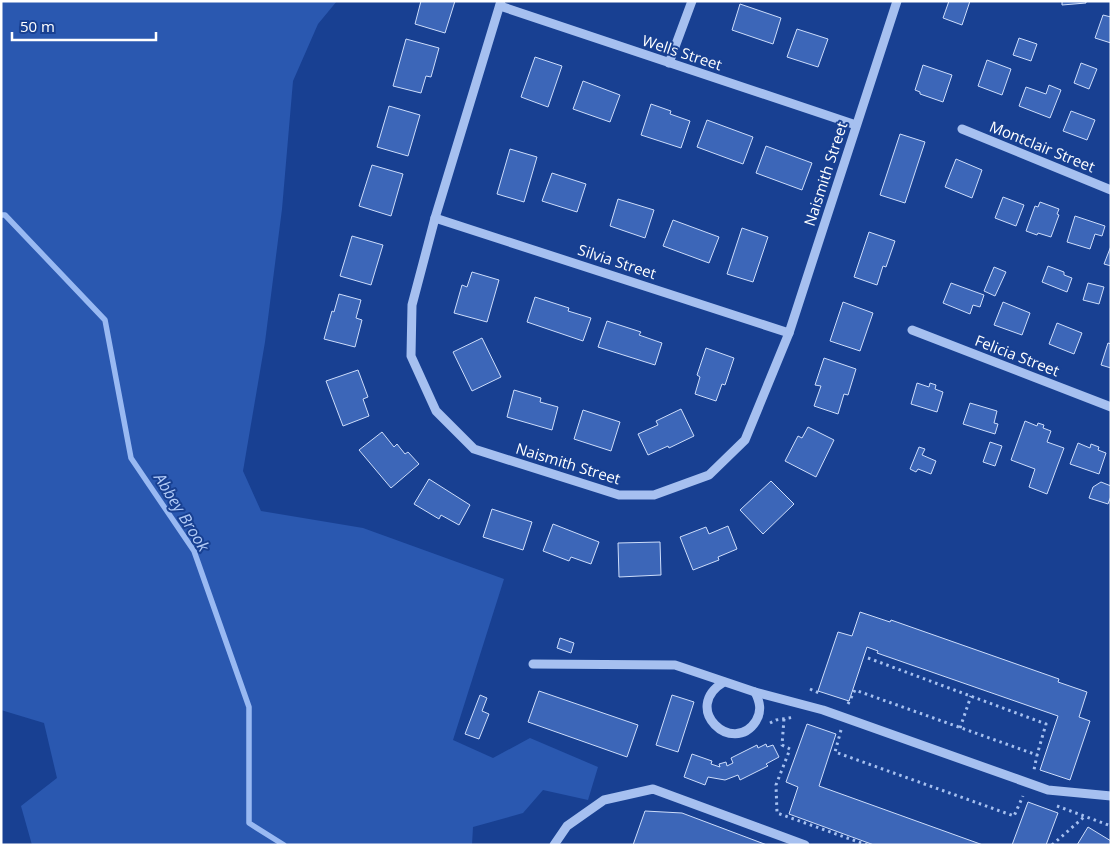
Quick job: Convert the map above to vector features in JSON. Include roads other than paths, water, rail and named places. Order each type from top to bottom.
[{"type":"street","points":[[669,63],[692,1]]},
{"type":"street","name":"Naismith Street","points":[[501,4],[435,218],[412,305],[410,356],[436,411],[474,449],[620,495],[654,495],[709,475],[745,440],[789,333],[897,1]]},
{"type":"street","name":"Wells Street","points":[[501,4],[669,63],[856,125]]},
{"type":"street","name":"Montclair Street","points":[[962,129],[1111,190]]},
{"type":"street","name":"Silvia Street","points":[[435,218],[789,333]]},
{"type":"street","name":"Felicia Street","points":[[912,330],[1111,407]]},
{"type":"street","points":[[533,664],[675,665],[755,692],[823,710],[1048,790],[1111,796]]},
{"type":"street","points":[[724,682],[711,693],[707,709],[709,718],[714,725],[729,733],[747,730],[758,717],[760,708],[755,692]]},
{"type":"street","points":[[554,845],[567,826],[604,800],[653,789],[805,845]]},
{"type":"waterway","name":"Abbey Brook","points":[[1,215],[5,215],[105,320],[131,458],[194,551],[249,707],[249,823],[284,845]]}]
